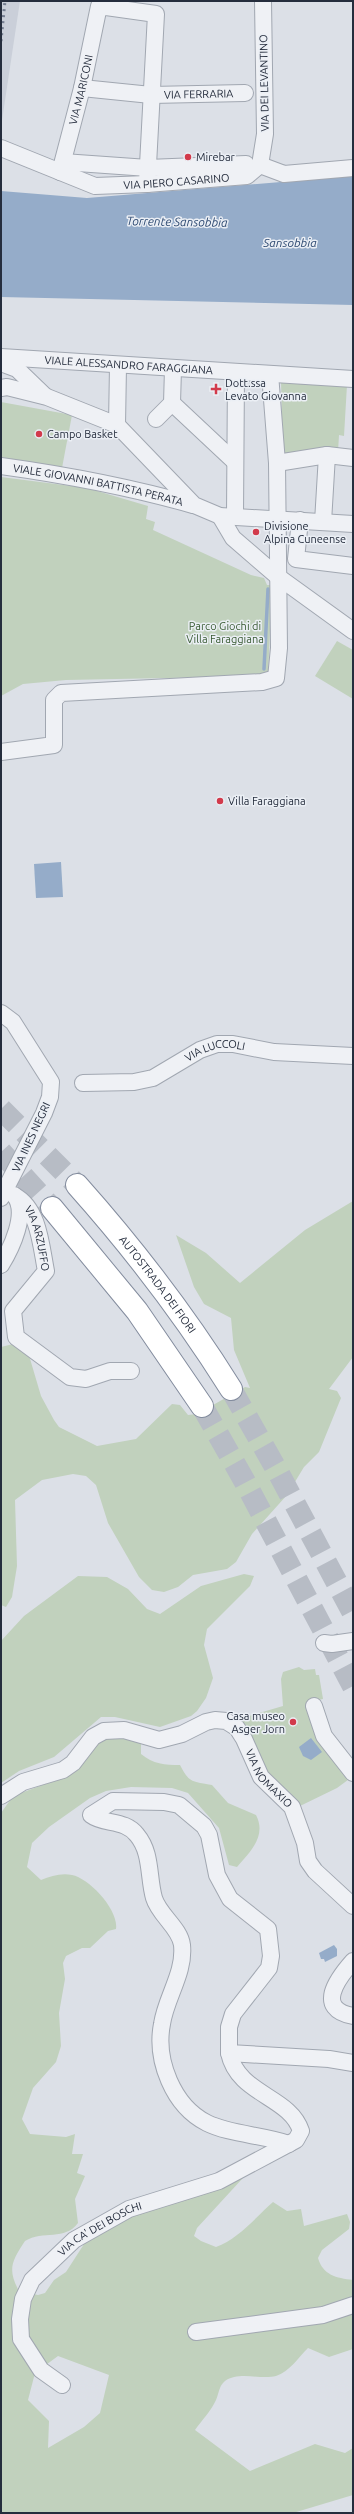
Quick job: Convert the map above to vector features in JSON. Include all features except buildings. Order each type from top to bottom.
[{"type":"highway","name":"AUTOSTRADA DEI FIORI","points":[[77,1186],[111,1224],[163,1291],[231,1389]]},
{"type":"highway","points":[[52,1208],[137,1311],[202,1406]]},
{"type":"street","name":"VIA DEI LEVANTINO","points":[[253,165],[265,134],[263,1]]},
{"type":"street","name":"VIA FERRARIA","points":[[99,6],[156,14],[147,184]]},
{"type":"street","name":"VIA MARICONI","points":[[61,167],[82,88],[99,6]]},
{"type":"street","name":"VIA FERRARIA","points":[[82,88],[152,95],[245,93]]},
{"type":"street","name":"VIA PIERO CASARINO","points":[[1,148],[61,167],[95,186],[147,184],[247,176],[253,165]]},
{"type":"street","name":"VIA PIERO CASARINO","points":[[61,167],[148,168],[253,165],[284,174],[353,168]]},
{"type":"street","name":"VIALE ALESSANDRO FARAGGIANA","points":[[1,357],[118,366],[353,379]]},
{"type":"street","points":[[27,379],[30,359]]},
{"type":"street","points":[[30,359],[33,376],[46,397]]},
{"type":"street","name":"VIALE GIOVANNI BATTISTA PERATA","points":[[1,363],[17,369],[46,397]]},
{"type":"street","points":[[116,425],[118,366]]},
{"type":"street","points":[[156,419],[172,403],[173,369]]},
{"type":"street","points":[[236,373],[235,462],[228,516],[233,538],[277,581],[353,631]]},
{"type":"street","points":[[1,752],[54,745],[54,700],[61,693],[262,682],[276,678],[279,648],[276,463],[270,374]]},
{"type":"street","name":"VIALE GIOVANNI BATTISTA PERATA","points":[[1,388],[7,387],[46,397],[116,425],[194,505]]},
{"type":"street","points":[[172,403],[235,462]]},
{"type":"street","points":[[219,447],[235,438]]},
{"type":"street","points":[[276,463],[327,455],[353,458]]},
{"type":"street","points":[[323,522],[327,455]]},
{"type":"street","name":"VIALE GIOVANNI BATTISTA PERATA","points":[[1,466],[60,474],[150,492],[228,516],[353,524]]},
{"type":"street","points":[[300,520],[296,559],[353,566]]},
{"type":"street","name":"VIA INES NEGRI","points":[[1,1014],[13,1022],[51,1082],[50,1096],[44,1113],[7,1194]]},
{"type":"street","name":"VIA LUCCOLI","points":[[83,1083],[134,1082],[153,1078],[200,1050],[217,1044],[233,1044],[274,1052],[353,1056]]},
{"type":"street","points":[[1,1265],[15,1242],[19,1213],[7,1194]]},
{"type":"street","name":"VIA ARZUFFO","points":[[7,1194],[23,1200],[32,1213],[46,1271],[13,1311],[16,1337],[70,1377],[86,1379],[110,1371],[131,1370]]},
{"type":"street","points":[[324,1643],[332,1644],[353,1641]]},
{"type":"street","points":[[314,1706],[324,1736],[353,1773]]},
{"type":"street","name":"VIA NOMAXIO","points":[[1,1796],[23,1782],[63,1770],[73,1763],[93,1737],[104,1731],[124,1730],[159,1740],[182,1734],[206,1722],[215,1720],[226,1721],[237,1728],[260,1777],[292,1807],[303,1836],[308,1861],[315,1871],[353,1906]]},
{"type":"street","points":[[158,1801],[179,1805],[204,1826],[210,1835],[217,1875],[230,1899],[268,1929],[271,1956],[269,1968],[233,2014],[229,2027],[229,2053],[232,2067],[241,2078],[294,2116],[301,2131],[296,2140],[289,2144],[206,2123],[192,2113],[166,2078],[161,2037],[162,2024],[182,1963],[182,1944],[154,1900],[147,1855],[137,1834],[117,1821],[97,1819],[91,1815],[102,1807],[113,1802],[158,1801]]},
{"type":"street","points":[[353,1961],[340,1976],[334,1988],[332,1998],[334,2006],[340,2013],[353,2016]]},
{"type":"street","points":[[229,2053],[323,2059],[353,2063]]},
{"type":"street","name":"VIA CA' DEI BOSCHI","points":[[62,2385],[42,2370],[21,2339],[20,2318],[23,2299],[32,2280],[74,2240],[129,2209],[219,2181],[289,2144]]},
{"type":"street","points":[[196,2332],[323,2315],[353,2305]]},
{"type":"shaded area","points":[[1,1],[20,1],[1,127]]},
{"type":"green space","points":[[281,382],[347,385],[344,436],[339,435],[338,452],[283,456]]},
{"type":"green space","points":[[1,402],[72,415],[62,468],[1,457]]},
{"type":"green space","name":"Parco Giochi di Villa Faraggiana","points":[[1,477],[87,488],[148,506],[146,519],[155,522],[153,530],[251,575],[264,578],[267,585],[272,585],[268,676],[66,680],[23,684],[1,696]]},
{"type":"green space","points":[[337,641],[353,650],[353,699],[315,676]]},
{"type":"green space","points":[[353,1201],[353,1357],[329,1389],[337,1391],[341,1398],[319,1452],[304,1467],[287,1495],[252,1534],[236,1562],[227,1569],[193,1575],[178,1587],[164,1592],[152,1590],[139,1577],[108,1523],[96,1485],[86,1476],[73,1474],[42,1480],[15,1500],[17,1566],[12,1597],[6,1607],[1,1605],[1,1347],[13,1344],[28,1352],[41,1396],[59,1427],[97,1446],[136,1439],[172,1404],[180,1405],[188,1415],[197,1414],[245,1387],[250,1388],[234,1350],[231,1318],[204,1304],[194,1287],[176,1235],[206,1253],[240,1283],[305,1230]]},
{"type":"green space","points":[[244,1574],[254,1576],[250,1586],[207,1629],[204,1645],[213,1678],[206,1698],[197,1711],[191,1716],[160,1727],[115,1717],[101,1717],[54,1757],[19,1771],[1,1783],[1,1641],[24,1616],[78,1576],[107,1577],[128,1589],[147,1609],[160,1614],[201,1586]]},
{"type":"green space","points":[[299,1667],[304,1670],[315,1669],[316,1675],[319,1675],[323,1699],[309,1702],[352,1777],[337,1788],[300,1806],[297,1800],[288,1791],[272,1779],[263,1769],[239,1719],[283,1706],[281,1679],[283,1672]]},
{"type":"green space","points":[[128,1736],[141,1742],[141,1754],[150,1760],[169,1765],[180,1765],[186,1776],[192,1781],[212,1785],[228,1803],[256,1815],[260,1830],[256,1843],[237,1867],[229,1865],[219,1828],[188,1793],[172,1788],[131,1787],[106,1791],[90,1798],[49,1827],[32,1843],[27,1867],[41,1880],[64,1874],[79,1877],[94,1888],[108,1904],[116,1921],[116,1929],[108,1931],[90,1948],[82,1948],[66,1956],[63,1963],[65,1979],[59,2013],[61,2046],[56,2062],[33,2088],[22,2119],[30,2134],[66,2137],[75,2134],[72,2154],[83,2154],[77,2173],[85,2176],[75,2199],[78,2223],[67,2232],[39,2236],[25,2241],[14,2260],[12,2271],[13,2277],[19,2291],[38,2295],[45,2293],[54,2280],[66,2272],[86,2241],[111,2223],[253,2167],[197,2228],[194,2236],[201,2241],[216,2247],[232,2239],[246,2228],[273,2202],[287,2211],[301,2209],[304,2226],[347,2214],[350,2222],[349,2229],[322,2250],[318,2258],[323,2268],[331,2275],[353,2280],[353,2349],[329,2357],[308,2348],[289,2368],[276,2376],[243,2376],[231,2378],[225,2381],[221,2385],[214,2404],[195,2430],[250,2471],[315,2444],[345,2453],[353,2448],[353,2495],[293,2513],[1,2513],[1,1813],[13,1796],[64,1777],[102,1739]],"holes":[[[58,2356],[109,2375],[100,2413],[84,2427],[48,2448],[49,2421],[28,2400],[35,2373]]]},
{"type":"water","name":"Sansobbia","points":[[353,176],[353,305],[1,297],[1,191],[87,198]]},
{"type":"water","points":[[61,862],[63,897],[36,898],[34,864]]},
{"type":"water","points":[[311,1738],[322,1752],[311,1760],[303,1756],[299,1747]]},
{"type":"water","points":[[334,1945],[337,1949],[337,1956],[325,1962],[324,1959],[321,1959],[319,1953]]},
{"type":"waterway","points":[[264,669],[268,589]]},
{"type":"tunnel","points":[[1,1109],[77,1185]]},
{"type":"tunnel","points":[[1,1152],[52,1208]]},
{"type":"tunnel","points":[[231,1389],[278,1472],[353,1613]]},
{"type":"tunnel","points":[[202,1406],[245,1482],[353,1686]]},
{"type":"railway","points":[[1,41],[5,1]]},
{"type":"place","name":"Mirebar","points":[[188,157]]},
{"type":"place","name":"Dott.ssa Levato Giovanna","points":[[216,389]]},
{"type":"place","name":"Campo Basket","points":[[39,434]]},
{"type":"place","name":"Divisione Alpina Cuneense","points":[[256,532]]},
{"type":"place","name":"Villa Faraggiana","points":[[220,801]]},
{"type":"place","name":"Casa museo Asger Jorn","points":[[293,1722]]},
{"type":"water label","name":"Torrente Sansobbia","points":[[177,222]]}]
